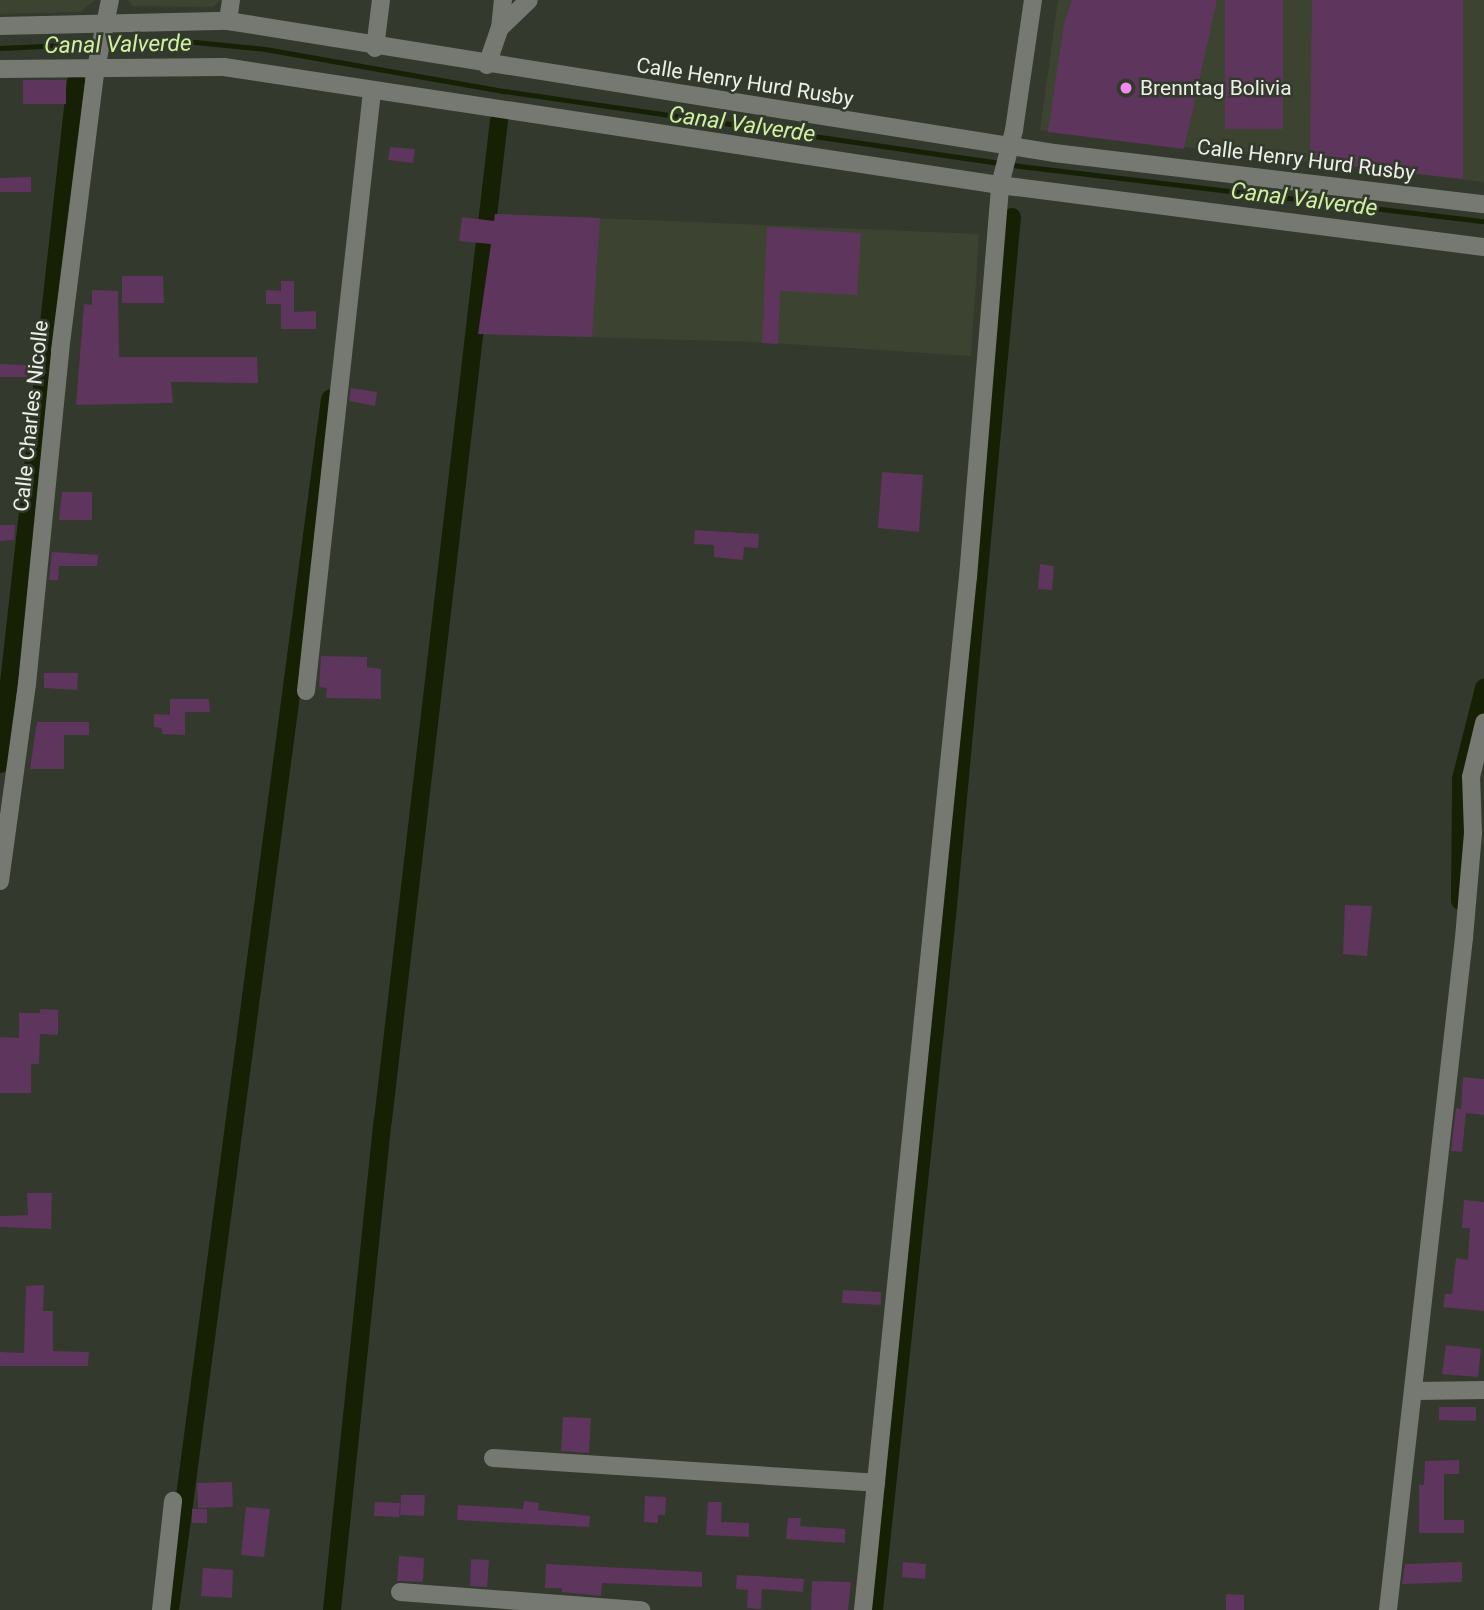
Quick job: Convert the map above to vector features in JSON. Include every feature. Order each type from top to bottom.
[{"type":"street","name":"Calle Charles Nicolle","points":[[0,881],[27,684],[60,351],[97,61],[110,0]]},
{"type":"street","points":[[228,22],[231,0]]},
{"type":"street","points":[[375,48],[381,0]]},
{"type":"street","points":[[487,65],[499,28],[503,0]]},
{"type":"street","points":[[499,28],[529,0]]},
{"type":"street","points":[[863,1610],[968,576],[1001,179],[1013,130],[1033,0]]},
{"type":"street","name":"Calle Henry Hurd Rusby","points":[[0,26],[105,27],[228,22],[1006,150],[1484,204]]},
{"type":"street","points":[[0,69],[97,61],[223,67],[372,91],[1484,247]]},
{"type":"street","points":[[306,691],[372,91]]},
{"type":"street","points":[[1388,1610],[1416,1391],[1479,834],[1471,777],[1484,723]]},
{"type":"street","points":[[1416,1391],[1484,1390]]},
{"type":"street","points":[[493,1458],[876,1483]]},
{"type":"street","points":[[160,1610],[173,1501]]},
{"type":"street","points":[[400,1592],[641,1610]]},
{"type":"shaded area","points":[[0,0],[95,0],[80,12],[0,14]]},
{"type":"shaded area","points":[[128,0],[221,0],[213,7],[133,6]]},
{"type":"shaded area","points":[[1058,0],[1484,0],[1484,182],[1040,130]]},
{"type":"shaded area","points":[[495,214],[979,234],[971,356],[759,342],[479,334]]},
{"type":"building","name":"Brenntag Bolivia","points":[[1072,0],[1217,0],[1184,149],[1048,132],[1064,24]]},
{"type":"building","points":[[1225,0],[1283,0],[1283,129],[1225,129]]},
{"type":"building","points":[[1312,0],[1463,0],[1463,179],[1310,161]]},
{"type":"building","points":[[23,80],[66,80],[66,104],[23,104]]},
{"type":"building","points":[[390,147],[415,149],[413,163],[388,160]]},
{"type":"building","points":[[31,177],[31,192],[0,192],[0,178]]},
{"type":"building","points":[[495,214],[600,218],[592,337],[478,334],[491,244],[459,241],[462,217],[494,221]]},
{"type":"building","points":[[767,227],[861,233],[857,295],[780,291],[778,344],[762,343]]},
{"type":"building","points":[[122,276],[163,276],[164,303],[122,303]]},
{"type":"building","points":[[281,281],[294,281],[294,312],[316,311],[316,329],[281,329],[281,304],[266,304],[266,290],[281,291]]},
{"type":"building","points":[[92,290],[118,291],[119,357],[257,357],[258,383],[171,382],[173,403],[76,405],[84,304],[92,305]]},
{"type":"building","points":[[0,364],[27,365],[27,377],[0,377]]},
{"type":"building","points":[[351,388],[377,392],[375,406],[349,401]]},
{"type":"building","points":[[882,472],[923,475],[919,532],[878,528]]},
{"type":"building","points":[[62,492],[92,492],[92,520],[59,520]]},
{"type":"building","points":[[0,525],[15,525],[14,540],[0,541]]},
{"type":"building","points":[[695,530],[759,534],[758,548],[744,547],[743,560],[714,557],[714,545],[694,544]]},
{"type":"building","points":[[52,552],[98,555],[97,566],[59,566],[58,580],[49,580]]},
{"type":"building","points":[[1040,564],[1054,566],[1052,590],[1038,589]]},
{"type":"building","points":[[321,656],[367,657],[367,667],[381,669],[381,699],[326,698],[327,688],[319,687]]},
{"type":"building","points":[[44,673],[78,673],[77,690],[44,688]]},
{"type":"building","points":[[170,699],[209,699],[210,712],[185,712],[185,735],[162,734],[162,728],[154,727],[154,714],[170,715]]},
{"type":"building","points":[[37,722],[89,722],[89,735],[64,735],[64,769],[30,769]]},
{"type":"building","points":[[1345,905],[1372,906],[1367,956],[1343,954]]},
{"type":"building","points":[[40,1009],[58,1010],[58,1035],[40,1034],[39,1064],[31,1064],[31,1093],[0,1093],[0,1037],[19,1038],[19,1013],[40,1013]]},
{"type":"building","points":[[1463,1077],[1484,1079],[1484,1115],[1466,1113],[1462,1152],[1451,1151],[1456,1108],[1461,1109]]},
{"type":"building","points":[[27,1193],[52,1193],[51,1229],[0,1227],[0,1216],[28,1215]]},
{"type":"building","points":[[1464,1200],[1484,1202],[1484,1311],[1443,1307],[1445,1294],[1452,1294],[1456,1258],[1468,1260],[1470,1228],[1462,1228]]},
{"type":"building","points":[[44,1285],[43,1311],[53,1311],[53,1351],[89,1352],[88,1366],[0,1366],[0,1352],[24,1353],[26,1286]]},
{"type":"building","points":[[843,1290],[881,1292],[881,1305],[842,1303]]},
{"type":"building","points":[[1446,1345],[1481,1349],[1478,1377],[1442,1374]]},
{"type":"building","points":[[1439,1407],[1476,1407],[1476,1421],[1439,1420]]},
{"type":"building","points":[[563,1417],[591,1418],[589,1453],[561,1451]]},
{"type":"building","points":[[1459,1460],[1459,1474],[1444,1474],[1444,1520],[1464,1520],[1464,1533],[1419,1533],[1419,1485],[1424,1485],[1425,1461]]},
{"type":"building","points":[[232,1482],[233,1507],[198,1508],[197,1483]]},
{"type":"building","points":[[401,1495],[425,1495],[424,1516],[400,1515]]},
{"type":"building","points":[[645,1496],[666,1497],[665,1515],[658,1515],[658,1523],[644,1522]]},
{"type":"building","points":[[524,1501],[539,1503],[538,1510],[590,1516],[589,1527],[457,1520],[458,1505],[523,1509]]},
{"type":"building","points":[[375,1502],[400,1503],[399,1517],[374,1516]]},
{"type":"building","points":[[708,1502],[722,1502],[721,1522],[749,1523],[749,1537],[706,1535]]},
{"type":"building","points":[[246,1507],[270,1509],[264,1557],[241,1555]]},
{"type":"building","points":[[192,1509],[207,1509],[207,1523],[192,1523]]},
{"type":"building","points":[[788,1518],[801,1518],[800,1526],[845,1529],[845,1543],[786,1539]]},
{"type":"building","points":[[399,1556],[424,1558],[423,1582],[397,1581]]},
{"type":"building","points":[[471,1559],[489,1560],[487,1587],[470,1586]]},
{"type":"building","points":[[903,1562],[926,1564],[925,1579],[902,1577]]},
{"type":"building","points":[[1462,1562],[1462,1582],[1402,1584],[1405,1564]]},
{"type":"building","points":[[546,1564],[702,1572],[702,1587],[602,1583],[601,1596],[562,1592],[562,1588],[545,1588]]},
{"type":"building","points":[[203,1568],[233,1570],[232,1598],[201,1596]]},
{"type":"building","points":[[737,1575],[804,1579],[803,1592],[762,1589],[761,1609],[747,1608],[748,1590],[736,1589]]},
{"type":"building","points":[[812,1581],[851,1582],[848,1610],[811,1610]]},
{"type":"building","points":[[1226,1594],[1244,1595],[1244,1610],[1226,1610]]},
{"type":"waterway","name":"Canal Valverde","points":[[0,48],[174,40],[265,49],[504,91],[1020,166],[1484,221]]},
{"type":"waterway","points":[[0,764],[76,81]]},
{"type":"waterway","points":[[332,1610],[383,1120],[499,121]]},
{"type":"waterway","points":[[874,1610],[947,916],[1012,217]]},
{"type":"waterway","points":[[170,1610],[330,399]]},
{"type":"waterway","points":[[1460,901],[1461,779],[1484,688]]},
{"type":"place","name":"Brenntag Bolivia","points":[[1126,88]]}]
